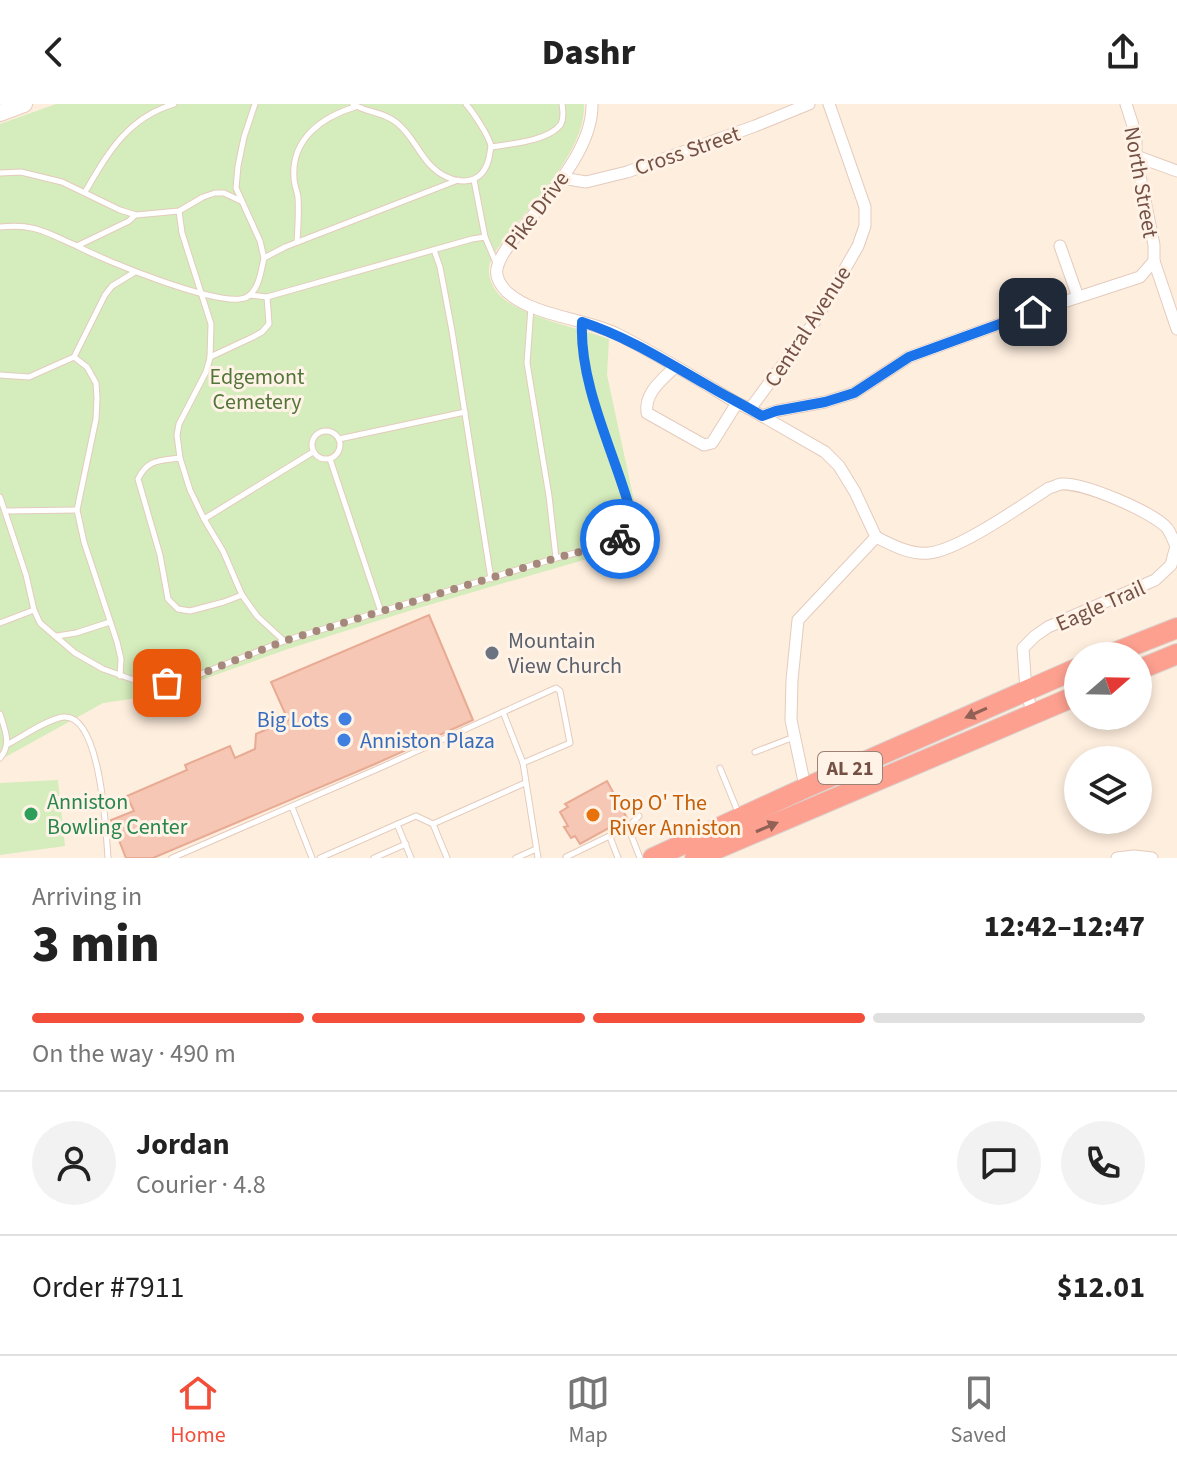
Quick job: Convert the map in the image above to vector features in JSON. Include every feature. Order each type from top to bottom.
[{"type":"highway","points":[[1137,642],[1177,620]]},
{"type":"highway","points":[[1141,642],[1177,628]]},
{"type":"highway","points":[[1152,664],[1177,654]]},
{"type":"highway","name":"AL 21","points":[[695,858],[808,798],[1064,674]]},
{"type":"highway","name":"AL 21","points":[[653,858],[740,818],[808,798],[1064,701]]},
{"type":"main road","points":[[0,113],[24,104]]},
{"type":"street","name":"Pike Drive","points":[[592,104],[587,131],[562,178],[505,251],[497,266],[498,280],[511,296],[531,306],[612,332],[825,452],[839,466],[855,492],[876,537]]},
{"type":"street","name":"Cross Street","points":[[562,178],[586,182],[627,172],[809,104]]},
{"type":"street","name":"Central Avenue","points":[[750,409],[815,321],[858,246],[865,226],[865,207],[829,104]]},
{"type":"street","name":"North Street","points":[[1126,104],[1136,135],[1136,156],[1154,245],[1154,261],[1177,329]]},
{"type":"street","points":[[1136,156],[1177,171]]},
{"type":"street","points":[[1060,246],[1078,297]]},
{"type":"street","points":[[762,416],[854,393],[909,357],[1140,277],[1154,261]]},
{"type":"street","points":[[675,367],[651,392],[645,403],[647,413],[704,445],[712,443],[737,403]]},
{"type":"street","name":"Eagle Trail","points":[[876,537],[903,550],[926,554],[942,550],[1060,484],[1081,486],[1112,497],[1167,528],[1176,546],[1171,565],[1155,580],[1048,627],[1023,648],[1026,691],[1033,714]]},
{"type":"street","points":[[808,798],[791,720],[798,620],[876,537]]},
{"type":"street","points":[[1117,858],[1152,858]]},
{"type":"lane","points":[[85,192],[119,139],[131,126],[147,115],[174,104]]},
{"type":"lane","points":[[250,295],[259,281],[264,258],[260,241],[236,188],[244,137],[255,104]]},
{"type":"lane","points":[[297,242],[298,196],[293,177],[298,150],[314,127],[354,106],[382,113],[404,129],[427,163],[445,176],[474,180],[481,176],[487,165],[491,147],[477,118],[466,104]]},
{"type":"lane","points":[[491,147],[538,138],[550,132],[561,123],[562,104]]},
{"type":"lane","points":[[0,173],[21,172],[62,182],[136,215],[179,211],[215,193],[224,193],[241,201]]},
{"type":"lane","points":[[264,258],[297,242],[458,180]]},
{"type":"lane","points":[[474,180],[485,237],[497,266]]},
{"type":"lane","points":[[179,211],[182,233],[211,324],[210,358],[201,384],[179,424],[180,458],[190,490],[223,551],[242,595],[257,616],[284,641]]},
{"type":"lane","points":[[77,246],[136,215]]},
{"type":"lane","points":[[0,227],[43,229],[136,272],[226,300],[239,300],[250,295],[267,297],[485,237]]},
{"type":"lane","points":[[434,250],[452,331],[491,579]]},
{"type":"lane","points":[[0,375],[29,377],[74,357],[105,295],[112,286],[136,272]]},
{"type":"lane","points":[[210,358],[262,332],[269,324],[267,297]]},
{"type":"lane","points":[[531,306],[527,363],[556,558]]},
{"type":"lane","points":[[0,497],[40,623],[75,653],[120,676],[137,681],[167,683],[198,675],[284,641],[610,544],[630,531],[633,520],[589,379],[581,341],[582,322]]},
{"type":"lane","points":[[74,357],[87,367],[96,383],[97,398],[96,419],[77,510],[84,542],[117,642],[121,659],[120,676]]},
{"type":"lane","points":[[339,439],[465,412]]},
{"type":"lane","points":[[328,430],[339,439],[340,449],[330,459],[321,458],[313,452],[313,439],[319,432],[328,430]]},
{"type":"lane","points":[[204,519],[313,452]]},
{"type":"lane","points":[[180,458],[153,461],[143,467],[138,479],[160,555],[168,599],[178,609],[190,611],[242,595]]},
{"type":"lane","points":[[330,459],[381,612]]},
{"type":"lane","points":[[6,511],[77,510]]},
{"type":"lane","points":[[0,623],[34,610]]},
{"type":"lane","points":[[56,636],[110,622]]},
{"type":"lane","points":[[172,858],[556,688],[560,691],[570,743],[523,763]]},
{"type":"lane","points":[[503,712],[523,763],[538,858]]},
{"type":"lane","points":[[0,714],[8,744],[0,758]]},
{"type":"lane","points":[[8,744],[57,718],[68,716],[80,722],[91,740],[104,803],[108,858]]},
{"type":"lane","points":[[755,752],[794,737]]},
{"type":"lane","points":[[720,768],[740,818]]},
{"type":"lane","points":[[433,824],[525,783]]},
{"type":"lane","points":[[291,807],[312,858]]},
{"type":"lane","points":[[320,858],[416,816],[433,824],[447,858]]},
{"type":"lane","points":[[566,858],[628,827],[639,816]]},
{"type":"lane","points":[[397,824],[411,858]]},
{"type":"lane","points":[[628,827],[640,858]]},
{"type":"lane","points":[[610,837],[618,858]]},
{"type":"lane","points":[[374,858],[406,844]]},
{"type":"lane","points":[[516,858],[536,849]]},
{"type":"green space","name":"Edgemont Cemetery","points":[[56,104],[584,104],[583,121],[569,155],[498,248],[490,263],[489,273],[498,293],[516,307],[609,339],[607,375],[641,533],[635,545],[288,649],[159,695],[103,703],[0,760],[0,124]]},
{"type":"green space","name":"Anniston Bowling Center","points":[[58,780],[65,846],[0,855],[0,783]]},
{"type":"building","name":"Anniston Plaza","points":[[429,615],[473,720],[153,858],[126,858],[111,820],[134,811],[127,796],[187,770],[185,765],[230,746],[235,758],[255,749],[256,734],[288,720],[271,682]]},
{"type":"building","name":"Top O' The River Anniston","points":[[607,781],[627,818],[580,844],[575,836],[571,838],[564,827],[568,826],[560,812],[568,807],[565,804]]},
{"type":"way so far","points":[[167,683],[198,675],[284,641],[620,539]]},
{"type":"place","name":"Mountain View Church","points":[[492,653]]},
{"type":"place","name":"Big Lots","points":[[345,719]]},
{"type":"place","name":"Anniston Plaza","points":[[344,740]]},
{"type":"place","name":"Anniston Bowling Center","points":[[31,814]]},
{"type":"place","name":"Top O' The River Anniston","points":[[593,815]]},
{"type":"route","points":[[620,539],[630,531],[633,520],[589,379],[581,341],[582,322],[636,344],[762,416],[854,393],[909,357],[1033,312]]}]
